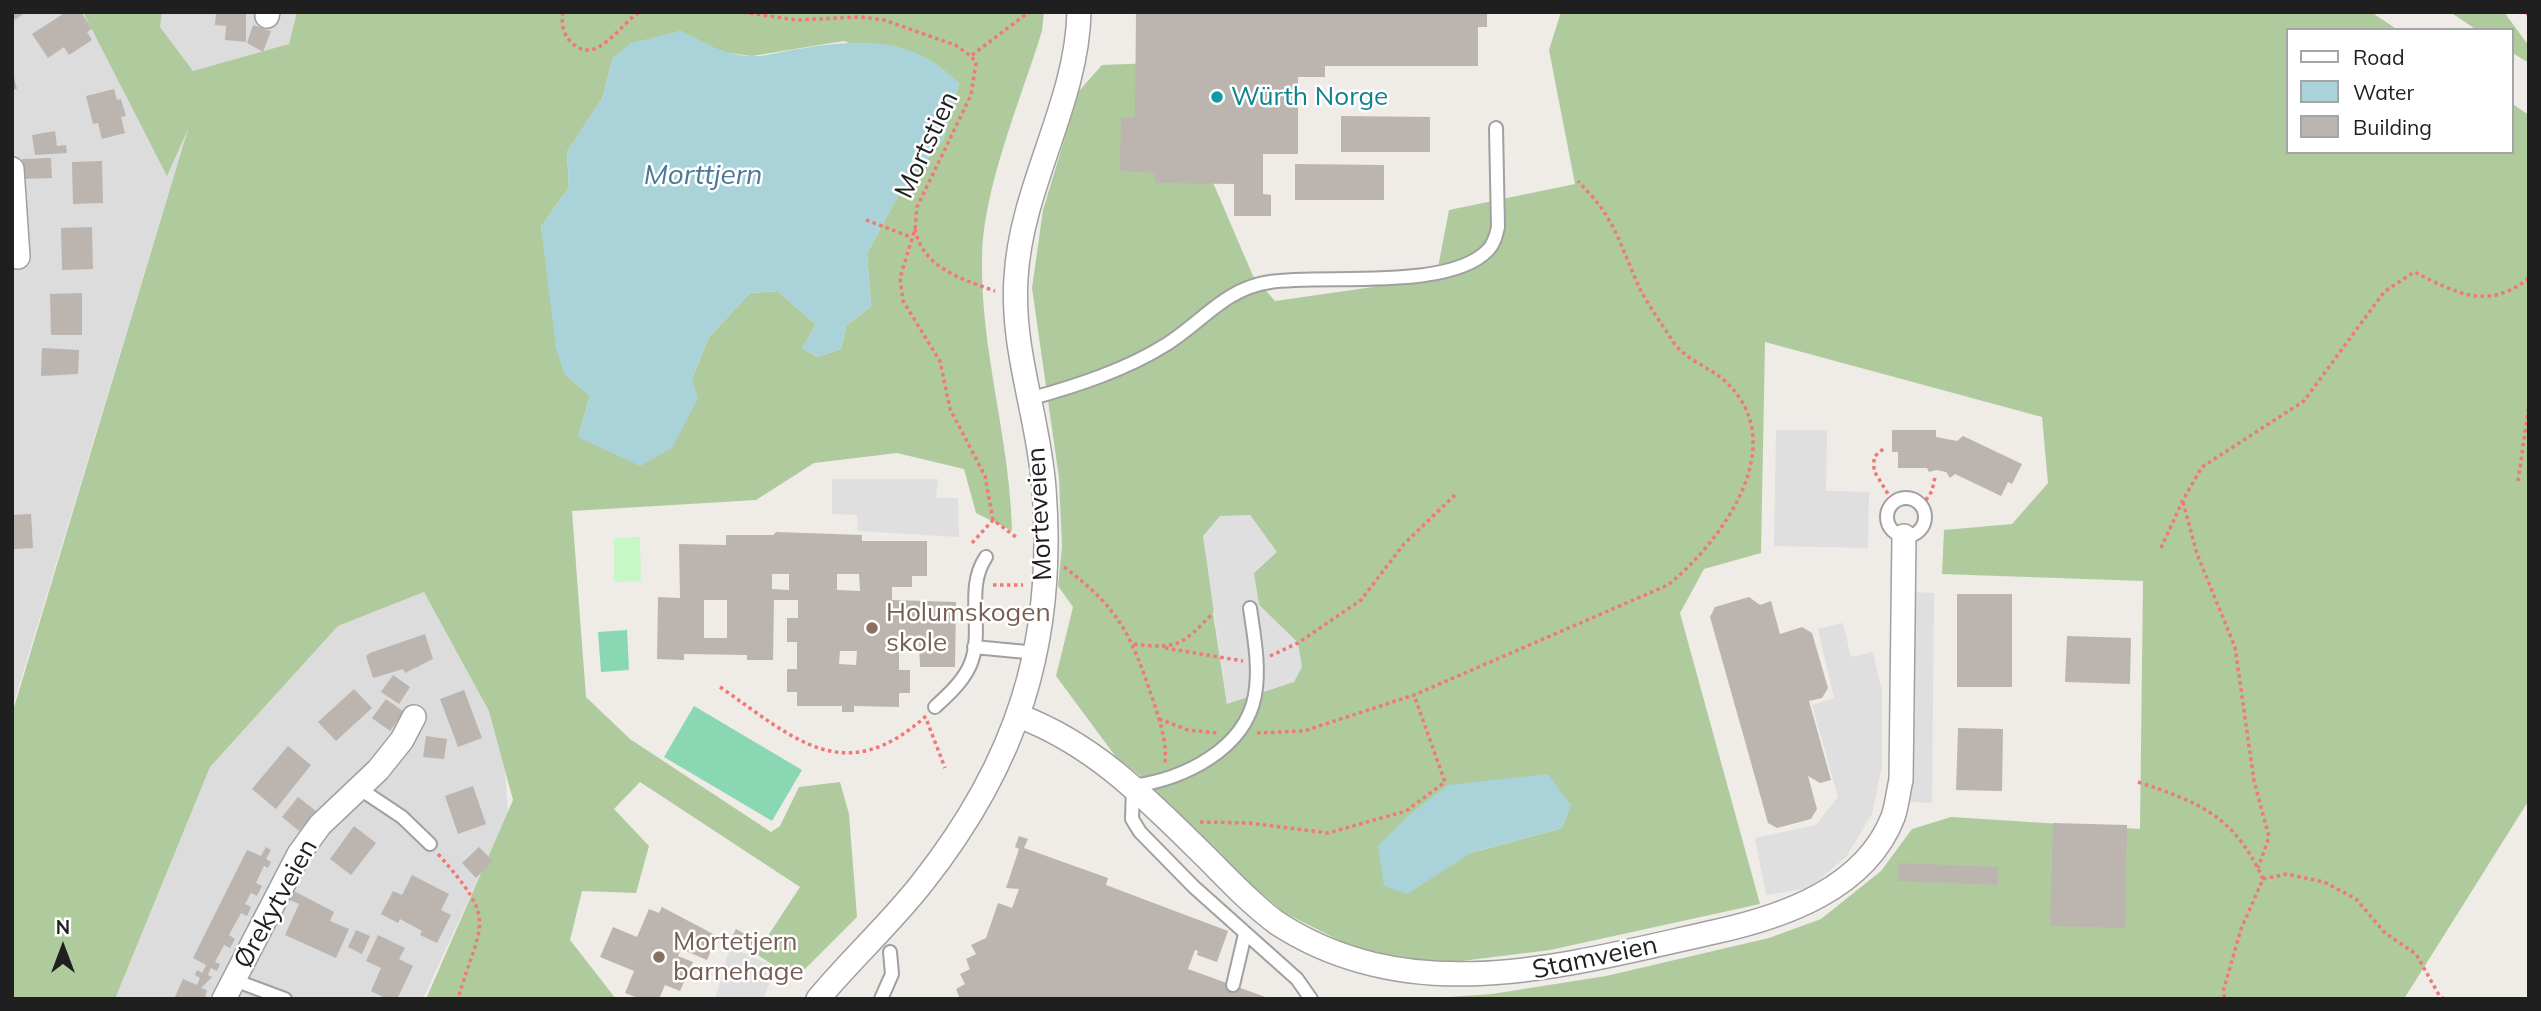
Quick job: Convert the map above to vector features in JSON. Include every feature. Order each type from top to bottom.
[{"type":"street","name":"Morteveien","points":[[818,999],[920,886],[950,847],[987,785],[1019,716],[1037,653],[1044,599],[1044,491],[1016,327],[1016,267],[1025,220],[1066,82],[1079,12]]},
{"type":"street","points":[[12,169],[18,257]]},
{"type":"street","name":"Stamveien","points":[[1019,716],[1073,740],[1133,786],[1277,923],[1333,955],[1398,976],[1429,980],[1499,979],[1736,927],[1798,907],[1841,883],[1874,850],[1893,817],[1900,780],[1904,536]]},
{"type":"street","name":"Ørekytveien","points":[[229,989],[299,854],[320,825],[360,789],[402,740],[414,718]]},
{"type":"lane","points":[[1029,399],[1078,385],[1144,356],[1185,331],[1223,299],[1255,285],[1288,280],[1431,275],[1477,258],[1494,242],[1498,227],[1496,128]]},
{"type":"lane","points":[[1909,498],[1922,506],[1926,517],[1923,527],[1915,534],[1896,534],[1886,519],[1893,502],[1909,498]]},
{"type":"lane","points":[[930,712],[962,679],[973,659],[975,585],[977,573],[986,557]]},
{"type":"lane","points":[[1250,608],[1256,662],[1255,696],[1247,721],[1238,734],[1205,761],[1163,781],[1133,786],[1132,819],[1140,832],[1245,934],[1297,979],[1311,999]]},
{"type":"lane","points":[[974,647],[1037,653]]},
{"type":"lane","points":[[360,789],[402,817],[430,844]]},
{"type":"lane","points":[[1233,985],[1245,934]]},
{"type":"lane","points":[[881,999],[892,974],[890,952]]},
{"type":"lane","points":[[229,989],[285,999]]},
{"type":"path","points":[[563,12],[562,28],[566,36],[574,45],[585,50],[600,47],[640,12]]},
{"type":"path","points":[[743,12],[796,20],[859,17],[884,20],[955,45],[971,55],[1028,12]]},
{"type":"path","points":[[884,20],[887,12]]},
{"type":"path","name":"Mortstien","points":[[971,55],[976,64],[975,84],[953,137],[917,207],[915,229],[900,278],[903,302],[940,361],[950,408],[966,434],[988,484],[993,520]]},
{"type":"path","points":[[1159,719],[1188,730],[1238,734],[1304,731],[1414,695],[1668,585],[1696,563],[1727,522],[1747,483],[1753,447],[1748,415],[1727,383],[1675,346],[1642,292],[1603,210],[1578,181]]},
{"type":"path","points":[[866,220],[912,237]]},
{"type":"path","points":[[915,229],[923,252],[934,263],[995,290]]},
{"type":"path","points":[[2161,548],[2202,467],[2304,401],[2385,292],[2414,272],[2468,298],[2514,290],[2529,278]]},
{"type":"path","points":[[2518,481],[2529,405]]},
{"type":"path","points":[[1883,449],[1874,457],[1874,471],[1893,502]]},
{"type":"path","points":[[1922,506],[1932,491],[1935,477]]},
{"type":"path","points":[[1134,643],[1221,660],[1256,662],[1298,643],[1361,600],[1404,544],[1457,493]]},
{"type":"path","points":[[2183,500],[2197,554],[2235,647],[2254,781],[2269,837],[2258,868]]},
{"type":"path","points":[[972,543],[993,520],[1016,537]]},
{"type":"path","points":[[1063,565],[1096,591],[1134,643],[1166,749],[1163,781]]},
{"type":"path","points":[[975,585],[1026,585]]},
{"type":"path","points":[[1166,648],[1188,638],[1213,613]]},
{"type":"path","points":[[720,687],[799,741],[829,752],[873,750],[887,745],[930,712],[945,768]]},
{"type":"path","points":[[1170,822],[1249,823],[1328,833],[1406,811],[1445,782],[1414,695]]},
{"type":"path","points":[[2138,782],[2174,794],[2218,815],[2251,852],[2263,879],[2241,929],[2223,992],[2225,999]]},
{"type":"path","points":[[430,844],[470,892],[480,913],[480,935],[458,999]]},
{"type":"path","points":[[2263,879],[2287,874],[2324,881],[2356,899],[2385,933],[2416,954],[2439,995],[2444,999]]},
{"type":"shaded area","points":[[12,12],[297,12],[289,44],[191,119],[12,709]]},
{"type":"shaded area","points":[[1776,430],[1827,430],[1826,491],[1869,492],[1868,548],[1774,546]]},
{"type":"shaded area","points":[[832,479],[938,479],[936,498],[958,498],[959,537],[858,531],[857,515],[832,514]]},
{"type":"shaded area","points":[[1250,515],[1277,552],[1254,573],[1259,605],[1298,643],[1302,667],[1294,682],[1227,704],[1203,536],[1220,516]]},
{"type":"shaded area","points":[[424,592],[501,714],[508,813],[423,999],[115,999],[210,767],[338,626]]},
{"type":"shaded area","points":[[1916,592],[1934,593],[1932,803],[1910,802]]},
{"type":"shaded area","points":[[1843,623],[1851,657],[1873,652],[1882,691],[1882,766],[1872,814],[1846,857],[1809,888],[1766,895],[1755,838],[1816,825],[1838,797],[1812,705],[1834,698],[1818,629]]},
{"type":"shaded area","points":[[730,947],[776,967],[763,999],[715,999]]},
{"type":"green space","points":[[83,12],[162,12],[160,27],[193,71],[289,44],[297,12],[1044,12],[1042,31],[996,173],[984,230],[982,257],[986,326],[1006,462],[1012,531],[976,513],[964,469],[897,453],[814,463],[756,500],[572,511],[586,697],[630,739],[771,832],[780,826],[799,787],[840,782],[849,814],[857,917],[795,979],[756,954],[800,887],[640,782],[614,809],[649,846],[636,893],[582,891],[570,940],[616,999],[426,999],[513,800],[489,711],[424,592],[338,626],[210,767],[115,999],[12,999],[12,714],[188,129],[167,176]],"holes":[[[680,31],[722,52],[752,56],[844,41],[959,83],[943,140],[901,190],[867,253],[871,306],[846,326],[841,349],[817,357],[802,348],[816,325],[778,291],[750,293],[709,337],[692,379],[578,437],[590,396],[564,373],[541,227],[569,187],[567,152],[602,99],[613,58]]]},
{"type":"green space","points":[[1561,12],[2371,12],[2395,28],[2286,28],[2286,154],[2513,154],[2513,104],[2529,115],[2529,800],[2404,999],[1420,999],[1492,994],[1606,976],[1769,938],[1821,919],[1881,871],[1912,829],[1951,817],[2140,829],[2143,581],[1942,574],[1944,530],[2012,524],[2048,483],[2042,417],[1765,342],[1761,553],[1704,569],[1680,613],[1760,904],[1550,950],[1437,964],[1360,951],[1285,913],[1218,857],[1142,777],[1116,757],[1056,676],[1073,607],[1058,586],[1062,547],[1059,478],[1032,288],[1043,210],[1079,91],[1102,65],[1155,63],[1167,75],[1253,276],[1275,301],[1436,278],[1449,210],[1575,184],[1549,50]],"holes":[[[1250,515],[1276,552],[1253,573],[1259,605],[1298,643],[1227,704],[1213,613]],[[1571,804],[1562,828],[1471,853]]]},
{"type":"green space","points":[[2450,12],[2504,12],[2529,46],[2529,63],[2513,53],[2513,28],[2474,28]]},
{"type":"green space","points":[[640,537],[641,581],[614,582],[614,538]]},
{"type":"green space","points":[[627,630],[629,670],[601,672],[598,632]]},
{"type":"green space","points":[[694,706],[802,770],[772,821],[664,757]]},
{"type":"water","name":"Morttjern","points":[[680,31],[722,51],[750,56],[842,43],[884,44],[923,56],[959,83],[943,140],[901,190],[867,253],[871,306],[846,326],[841,349],[817,357],[802,348],[816,325],[778,291],[750,293],[709,337],[692,379],[698,398],[672,448],[640,466],[578,437],[590,396],[564,373],[556,348],[541,227],[569,187],[567,152],[602,99],[613,58],[631,43]]},
{"type":"water","points":[[1548,774],[1571,805],[1562,828],[1471,853],[1407,894],[1384,886],[1378,846],[1409,815],[1448,785]]},
{"type":"building","points":[[12,12],[26,12],[15,20]]},
{"type":"building","points":[[66,12],[81,12],[92,29],[87,32],[92,40],[69,55],[64,47],[48,58],[32,34]]},
{"type":"building","points":[[216,12],[246,12],[246,42],[225,40],[226,26],[215,25]]},
{"type":"building","name":"Würth Norge","points":[[1136,12],[1487,12],[1487,27],[1478,27],[1478,66],[1325,66],[1325,77],[1298,77],[1298,154],[1263,154],[1263,194],[1271,195],[1271,216],[1234,216],[1234,184],[1155,183],[1155,173],[1120,171],[1121,117],[1135,117]]},
{"type":"building","points":[[253,25],[271,31],[263,52],[247,43]]},
{"type":"building","points":[[12,69],[17,89],[12,90]]},
{"type":"building","points":[[114,89],[117,100],[121,99],[126,116],[121,117],[125,133],[102,139],[98,123],[93,124],[86,96]]},
{"type":"building","points":[[1341,116],[1430,117],[1430,152],[1341,152]]},
{"type":"building","points":[[55,131],[57,146],[66,145],[67,153],[35,155],[32,135]]},
{"type":"building","points":[[51,158],[52,178],[23,179],[22,159]]},
{"type":"building","points":[[102,161],[103,203],[73,204],[72,162]]},
{"type":"building","points":[[1295,164],[1384,165],[1384,200],[1295,200]]},
{"type":"building","points":[[92,227],[93,269],[62,270],[61,228]]},
{"type":"building","points":[[82,293],[82,335],[51,335],[50,294]]},
{"type":"building","points":[[42,348],[79,350],[78,374],[41,376]]},
{"type":"building","points":[[1892,430],[1936,430],[1936,437],[1957,441],[1963,436],[2022,464],[2012,484],[2008,482],[2001,496],[1955,474],[1950,478],[1946,472],[1929,472],[1927,468],[1898,468],[1898,452],[1892,452]]},
{"type":"building","points":[[31,514],[33,548],[12,549],[12,515]]},
{"type":"building","name":"Holumskogen skole","points":[[776,532],[862,535],[862,541],[927,541],[927,576],[912,576],[912,587],[892,587],[892,600],[956,602],[955,667],[920,667],[919,642],[899,641],[899,670],[910,670],[910,693],[899,693],[899,707],[854,706],[854,712],[842,712],[842,706],[797,706],[797,692],[787,692],[787,669],[797,669],[797,642],[787,642],[787,618],[798,618],[798,600],[774,600],[773,660],[747,660],[747,655],[684,654],[684,660],[657,659],[658,597],[680,598],[679,544],[726,545],[726,535],[773,535]],"holes":[[[772,574],[789,574],[789,590],[772,589]],[[837,574],[859,574],[860,591],[837,590]],[[704,600],[727,600],[727,638],[704,638]],[[840,651],[857,651],[856,665],[839,664]]]},
{"type":"building","points":[[1957,594],[2012,594],[2012,687],[1957,687]]},
{"type":"building","points":[[1749,597],[1760,605],[1771,601],[1780,634],[1802,627],[1812,633],[1828,688],[1822,698],[1809,701],[1831,780],[1820,783],[1808,776],[1817,809],[1811,819],[1777,828],[1768,823],[1710,617],[1715,607]]},
{"type":"building","points":[[425,634],[433,659],[405,673],[403,669],[373,678],[366,656]]},
{"type":"building","points":[[2067,636],[2131,638],[2130,684],[2065,682]]},
{"type":"building","points":[[393,675],[410,687],[399,704],[381,692]]},
{"type":"building","points":[[354,689],[372,708],[336,741],[318,722]]},
{"type":"building","points":[[464,690],[482,738],[458,747],[440,699]]},
{"type":"building","points":[[386,699],[404,712],[390,731],[372,718]]},
{"type":"building","points":[[1958,728],[2003,729],[2002,791],[1956,790]]},
{"type":"building","points":[[426,736],[447,739],[444,759],[423,757]]},
{"type":"building","points":[[288,746],[311,765],[276,809],[252,789]]},
{"type":"building","points":[[473,786],[486,824],[458,834],[445,796]]},
{"type":"building","points":[[298,797],[316,811],[299,831],[282,817]]},
{"type":"building","points":[[2053,823],[2127,825],[2125,928],[2050,926]]},
{"type":"building","points":[[354,826],[376,843],[351,875],[330,859]]},
{"type":"building","points":[[1019,836],[1028,839],[1024,848],[1108,878],[1106,885],[1228,931],[1217,962],[1197,955],[1198,951],[1195,950],[1188,969],[1271,999],[960,999],[956,989],[965,984],[960,974],[970,969],[966,959],[976,954],[971,945],[986,938],[998,903],[1012,908],[1019,889],[1006,888],[1019,849],[1015,847]]},
{"type":"building","points":[[266,847],[271,850],[266,859],[271,862],[268,868],[264,866],[256,883],[262,886],[257,896],[251,893],[245,904],[251,907],[247,916],[241,913],[229,935],[235,939],[230,948],[224,945],[215,962],[220,964],[217,971],[211,968],[208,975],[212,977],[201,988],[207,990],[205,997],[174,999],[183,979],[197,985],[200,978],[195,975],[197,970],[202,973],[206,965],[193,958],[247,850],[261,856]]},
{"type":"building","points":[[479,847],[493,861],[476,878],[462,863]]},
{"type":"building","points":[[1899,863],[1998,867],[1997,885],[1898,881]]},
{"type":"building","points":[[412,875],[449,894],[441,910],[451,915],[437,943],[420,935],[422,931],[400,919],[398,923],[381,914],[393,891],[402,895]]},
{"type":"building","points":[[294,891],[334,912],[330,921],[349,929],[336,958],[285,935],[299,904],[290,900]]},
{"type":"building","points":[[662,907],[717,936],[707,960],[681,949],[678,956],[693,962],[680,991],[665,985],[659,999],[640,999],[625,993],[634,971],[600,957],[613,927],[637,937],[649,909],[659,913]]},
{"type":"building","points":[[736,929],[755,940],[748,951],[730,941]]},
{"type":"building","points":[[356,930],[370,936],[362,954],[348,947]]},
{"type":"building","points":[[378,935],[405,948],[399,959],[413,966],[397,999],[387,999],[371,991],[381,968],[366,961]]},
{"type":"place","name":"Würth Norge","points":[[1217,97]]},
{"type":"place","name":"Holumskogen skole","points":[[872,628]]},
{"type":"place","name":"Mortetjern barnehage","points":[[659,957]]}]
